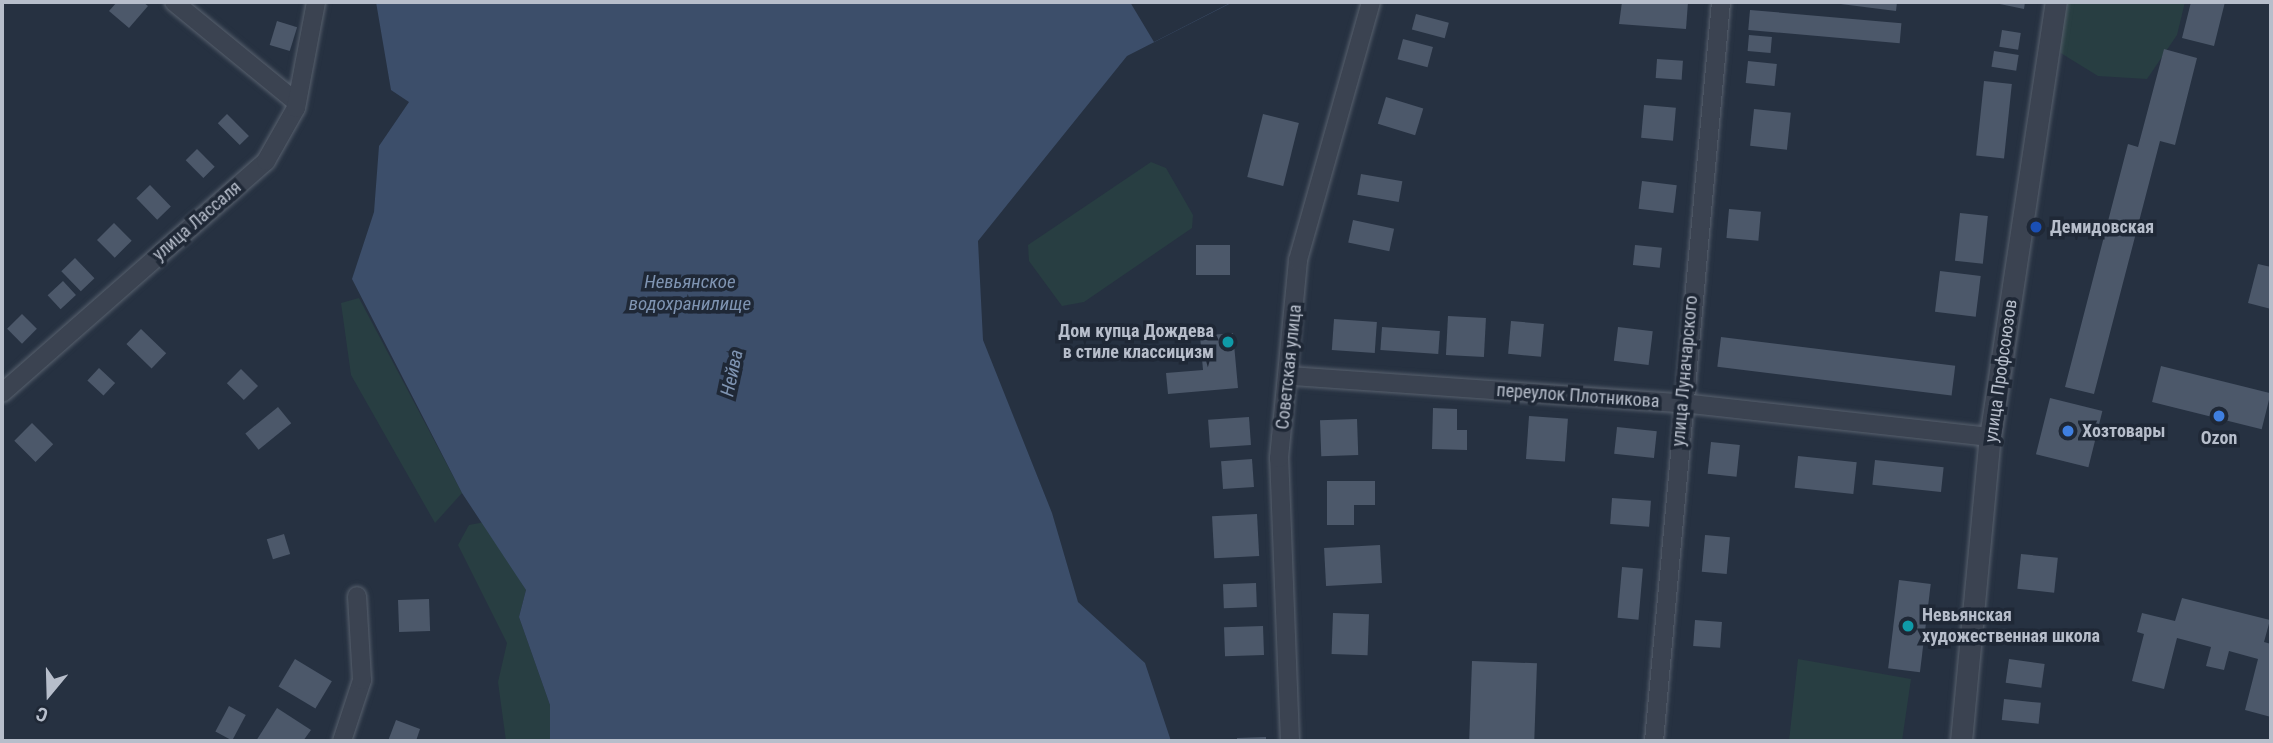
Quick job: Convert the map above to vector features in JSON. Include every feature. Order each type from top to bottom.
[{"type":"street","points":[[174,2],[296,102]]},
{"type":"street","name":"улица Лассаля","points":[[2,393],[266,161],[296,102],[316,2]]},
{"type":"street","name":"Советская улица","points":[[1290,741],[1279,458],[1291,376],[1298,260],[1371,2]]},
{"type":"street","name":"улица Луначарского","points":[[1654,741],[1682,404],[1721,2]]},
{"type":"street","name":"улица Профсоюзов","points":[[1961,741],[1990,437],[2056,2]]},
{"type":"street","name":"переулок Плотникова","points":[[1291,376],[1682,404],[1990,437]]},
{"type":"street","points":[[342,741],[362,680],[357,596]]},
{"type":"green space","points":[[2067,2],[2185,2],[2177,35],[2147,79],[2098,76],[2059,52]]},
{"type":"green space","points":[[1151,162],[1166,168],[1193,215],[1192,228],[1084,302],[1062,306],[1029,261],[1028,245]]},
{"type":"green space","points":[[359,298],[462,493],[435,523],[351,375],[341,303]]},
{"type":"green space","points":[[485,522],[526,590],[519,617],[550,705],[550,741],[506,741],[498,682],[507,643],[458,545],[469,525]]},
{"type":"green space","points":[[1798,659],[1911,679],[1902,741],[1789,741]]},
{"type":"water","name":"Невьянское водохранилище","points":[[376,2],[1233,2],[1127,56],[978,241],[983,340],[1052,513],[1078,602],[1145,663],[1171,741],[550,741],[550,705],[519,617],[526,590],[462,493],[352,279],[374,212],[379,146],[409,102],[391,90]]},
{"type":"pier","points":[[1130,2],[1226,2],[1228,4],[1154,42]]},
{"type":"building","points":[[117,2],[143,2],[148,6],[129,28],[109,11]]},
{"type":"building","points":[[1622,2],[1688,2],[1686,29],[1619,24]]},
{"type":"building","points":[[1825,2],[1897,2],[1896,11]]},
{"type":"building","points":[[1990,2],[2025,2],[2024,9]]},
{"type":"building","points":[[2191,2],[2225,2],[2214,46],[2182,38]]},
{"type":"building","points":[[1750,10],[1901,23],[1900,43],[1748,30]]},
{"type":"building","points":[[1416,14],[1449,23],[1445,38],[1412,29]]},
{"type":"building","points":[[277,21],[297,27],[290,51],[270,45]]},
{"type":"building","points":[[2002,30],[2021,33],[2018,50],[1999,47]]},
{"type":"building","points":[[1749,35],[1772,37],[1771,53],[1748,51]]},
{"type":"building","points":[[1403,39],[1433,47],[1428,67],[1398,59]]},
{"type":"building","points":[[2164,49],[2197,58],[2175,145],[2160,141],[2094,394],[2065,387],[2128,144],[2138,147]]},
{"type":"building","points":[[1994,51],[2019,55],[2016,71],[1991,67]]},
{"type":"building","points":[[1657,59],[1683,61],[1682,80],[1656,78]]},
{"type":"building","points":[[1748,61],[1777,64],[1775,86],[1746,83]]},
{"type":"building","points":[[1984,81],[2012,84],[2004,159],[1976,156]]},
{"type":"building","points":[[1386,97],[1423,108],[1415,135],[1378,124]]},
{"type":"building","points":[[1644,105],[1676,108],[1673,141],[1641,138]]},
{"type":"building","points":[[1754,109],[1791,113],[1787,150],[1750,146]]},
{"type":"building","points":[[227,114],[249,136],[240,145],[218,123]]},
{"type":"building","points":[[1263,114],[1299,123],[1283,186],[1247,177]]},
{"type":"building","points":[[197,149],[215,167],[203,178],[186,160]]},
{"type":"building","points":[[1361,174],[1402,181],[1399,202],[1357,195]]},
{"type":"building","points":[[1642,181],[1677,185],[1673,213],[1639,209]]},
{"type":"building","points":[[150,185],[171,207],[157,220],[136,198]]},
{"type":"building","points":[[1729,209],[1761,212],[1758,241],[1726,238]]},
{"type":"building","points":[[1960,213],[1988,216],[1983,264],[1955,261]]},
{"type":"building","points":[[1353,220],[1394,229],[1389,251],[1348,242]]},
{"type":"building","points":[[114,223],[132,241],[115,258],[97,240]]},
{"type":"building","points":[[1196,245],[1230,245],[1230,275],[1196,275]]},
{"type":"building","points":[[1635,245],[1662,248],[1660,268],[1633,265]]},
{"type":"building","points":[[75,258],[94,278],[81,291],[61,271]]},
{"type":"building","points":[[2258,264],[2271,267],[2271,309],[2248,303]]},
{"type":"building","points":[[1940,271],[1981,276],[1976,317],[1935,312]]},
{"type":"building","points":[[63,281],[76,295],[61,309],[48,295]]},
{"type":"building","points":[[22,314],[37,329],[22,344],[7,329]]},
{"type":"building","points":[[1448,316],[1486,318],[1484,357],[1446,355]]},
{"type":"building","points":[[1334,319],[1377,322],[1375,353],[1332,350]]},
{"type":"building","points":[[1511,321],[1544,324],[1541,357],[1508,354]]},
{"type":"building","points":[[1382,327],[1440,331],[1438,354],[1380,350]]},
{"type":"building","points":[[1618,327],[1653,331],[1649,365],[1614,361]]},
{"type":"building","points":[[141,329],[166,353],[152,368],[126,344]]},
{"type":"building","points":[[1233,333],[1238,388],[1168,394],[1166,373],[1203,370],[1200,336]]},
{"type":"building","points":[[1721,337],[1955,366],[1952,396],[1717,367]]},
{"type":"building","points":[[2161,366],[2271,393],[2262,429],[2152,402]]},
{"type":"building","points":[[99,368],[115,383],[103,395],[87,380]]},
{"type":"building","points":[[241,369],[258,386],[244,400],[227,383]]},
{"type":"building","points":[[2050,398],[2102,411],[2088,467],[2036,454]]},
{"type":"building","points":[[278,407],[291,423],[259,450],[245,433]]},
{"type":"building","points":[[1433,408],[1457,409],[1457,430],[1467,430],[1467,450],[1432,449]]},
{"type":"building","points":[[1529,416],[1568,419],[1565,462],[1526,459]]},
{"type":"building","points":[[1249,417],[1251,445],[1210,448],[1208,420]]},
{"type":"building","points":[[1357,419],[1358,455],[1321,456],[1320,420]]},
{"type":"building","points":[[32,423],[53,444],[36,462],[14,441]]},
{"type":"building","points":[[1617,427],[1657,431],[1654,458],[1614,454]]},
{"type":"building","points":[[1711,442],[1740,445],[1736,477],[1708,474]]},
{"type":"building","points":[[1798,456],[1857,462],[1853,494],[1795,488]]},
{"type":"building","points":[[1252,459],[1254,487],[1223,489],[1221,461]]},
{"type":"building","points":[[1875,460],[1944,467],[1941,492],[1872,485]]},
{"type":"building","points":[[1327,481],[1375,481],[1375,505],[1354,505],[1354,525],[1327,525]]},
{"type":"building","points":[[1612,498],[1651,501],[1649,527],[1610,524]]},
{"type":"building","points":[[1257,514],[1259,556],[1214,558],[1212,516]]},
{"type":"building","points":[[284,534],[290,554],[273,559],[267,539]]},
{"type":"building","points":[[1705,535],[1730,537],[1727,574],[1702,572]]},
{"type":"building","points":[[1380,545],[1382,583],[1326,586],[1324,548]]},
{"type":"building","points":[[2021,554],[2058,558],[2054,593],[2017,589]]},
{"type":"building","points":[[1622,567],[1643,569],[1638,620],[1618,618]]},
{"type":"building","name":"Невьянская художественная школа","points":[[1899,580],[1931,584],[1920,672],[1888,668]]},
{"type":"building","points":[[1256,583],[1257,607],[1224,608],[1223,584]]},
{"type":"building","points":[[2182,598],[2270,620],[2264,642],[2271,644],[2271,717],[2245,710],[2258,659],[2229,651],[2224,670],[2206,666],[2211,647],[2177,638],[2164,689],[2132,681],[2144,634],[2137,632],[2142,613],[2175,621]]},
{"type":"building","points":[[429,599],[430,631],[399,632],[398,600]]},
{"type":"building","points":[[1333,613],[1369,614],[1368,655],[1332,654]]},
{"type":"building","points":[[1695,620],[1722,622],[1720,648],[1693,646]]},
{"type":"building","points":[[1263,626],[1264,655],[1225,656],[1224,627]]},
{"type":"building","points":[[295,659],[332,681],[315,709],[279,686]]},
{"type":"building","points":[[2009,659],[2045,664],[2041,688],[2006,683]]},
{"type":"building","points":[[1472,661],[1537,663],[1534,741],[1469,741]]},
{"type":"building","points":[[2004,699],[2041,703],[2039,724],[2002,720]]},
{"type":"building","points":[[229,706],[246,715],[232,741],[215,732]]},
{"type":"building","points":[[277,708],[311,730],[303,741],[256,741]]},
{"type":"building","points":[[396,720],[420,729],[416,741],[388,741]]},
{"type":"building","points":[[1266,737],[1266,741],[1237,741],[1237,738]]},
{"type":"place","name":"Демидовская","points":[[2036,227]]},
{"type":"place","name":"Дом купца Дождева в стиле классицизм","points":[[1228,342]]},
{"type":"place","name":"Ozon","points":[[2219,416]]},
{"type":"place","name":"Хозтовары","points":[[2068,431]]},
{"type":"place","name":"Невьянская художественная школа","points":[[1908,626]]},
{"type":"water label","name":"Нейва","points":[[732,373]]}]
